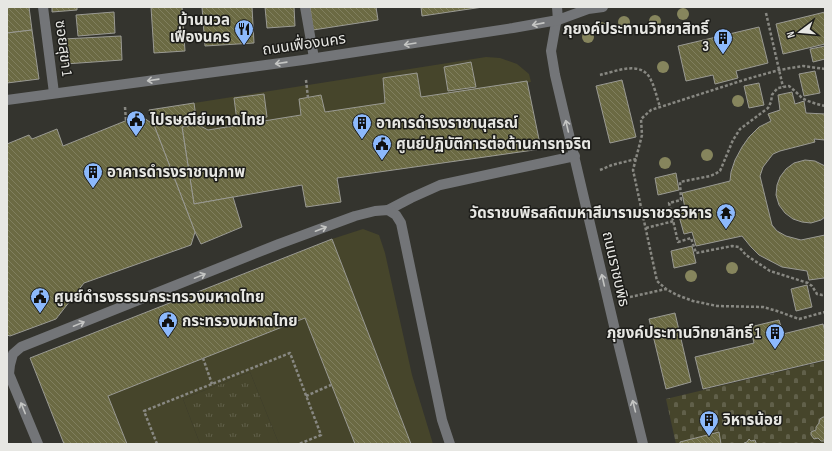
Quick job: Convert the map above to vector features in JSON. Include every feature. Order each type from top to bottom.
[{"type":"street","name":"ซอยสุขา 1","points":[[43,7],[54,93]]},
{"type":"street","points":[[305,7],[314,58]]},
{"type":"street","name":"ถนนราชบพิธ","points":[[557,7],[558,20],[556,23],[551,51],[555,75],[615,330],[644,444]]},
{"type":"street","name":"ถนนเฟื่องนคร","points":[[7,100],[314,58],[513,28],[558,20],[588,9],[603,7]]},
{"type":"street","points":[[38,444],[9,374],[10,352],[279,244],[355,216],[375,211],[388,210],[440,185],[575,156]]},
{"type":"street","points":[[388,210],[396,215],[401,223],[442,420],[450,444]]},
{"type":"path","points":[[766,13],[783,87]]},
{"type":"path","points":[[825,69],[803,66],[779,70],[651,110],[641,119],[642,135],[633,170],[657,281],[666,289],[676,296],[693,301],[717,306],[763,307],[799,319],[825,312]]},
{"type":"path","points":[[600,75],[626,68],[640,69],[647,73],[652,81],[660,107]]},
{"type":"path","points":[[306,80],[308,98]]},
{"type":"path","points":[[825,106],[808,101],[789,86],[778,88],[772,95],[768,108],[740,129],[720,171],[710,176],[680,182],[680,200],[669,203],[678,242],[691,238],[696,253],[732,246],[738,247],[746,255],[770,271],[808,283],[817,294],[825,294]]},
{"type":"path","points":[[125,107],[126,121]]},
{"type":"path","points":[[600,170],[636,158]]},
{"type":"path","points":[[646,228],[674,221]]},
{"type":"path","points":[[630,297],[666,289]]},
{"type":"path","points":[[157,444],[144,411],[290,353],[322,435],[298,444]]},
{"type":"path","points":[[203,358],[212,384]]},
{"type":"path","points":[[306,396],[332,385]]},
{"type":"green space","points":[[486,57],[500,58],[517,64],[529,74],[531,82],[208,130],[197,124],[194,103]]},
{"type":"green space","points":[[363,229],[379,235],[385,253],[412,375],[433,444],[411,444],[332,239]]},
{"type":"green space","points":[[305,318],[355,444],[279,444],[250,372],[183,399],[200,444],[127,444],[108,396]]},
{"type":"green space","points":[[825,361],[825,444],[676,444],[666,399]]},
{"type":"green space","points":[[250,372],[279,444],[200,444],[183,399]]},
{"type":"building","points":[[7,7],[29,7],[32,30],[7,33]]},
{"type":"building","points":[[52,7],[77,7],[77,10],[52,12]]},
{"type":"building","points":[[151,7],[182,7],[185,51],[154,53]]},
{"type":"building","points":[[202,7],[252,7],[254,43],[205,46]]},
{"type":"building","points":[[265,7],[294,7],[295,26],[267,28]]},
{"type":"building","points":[[310,7],[376,7],[378,20],[313,30]]},
{"type":"building","points":[[421,7],[483,7],[422,16]]},
{"type":"building","points":[[114,12],[115,33],[78,36],[76,15]]},
{"type":"building","points":[[825,12],[825,44],[783,54],[776,24]]},
{"type":"building","name":"ภุยงค์ประทานวิทยาสิทธิ์ 3","points":[[759,27],[768,63],[736,71],[738,78],[715,84],[713,75],[686,81],[678,46]]},
{"type":"building","points":[[32,30],[39,79],[7,83],[7,33]]},
{"type":"building","points":[[121,36],[122,60],[65,64],[63,39]]},
{"type":"building","points":[[825,46],[825,59],[813,62],[810,49]]},
{"type":"building","points":[[471,62],[476,87],[448,91],[444,67]]},
{"type":"building","points":[[815,71],[820,93],[804,96],[799,74]]},
{"type":"building","name":"อาคารดำรงราชานุสรณ์","points":[[417,73],[421,97],[527,81],[541,149],[337,178],[341,202],[306,207],[302,185],[194,204],[182,127],[197,124],[208,130],[301,115],[299,99],[321,95],[325,112],[385,103],[383,78]]},
{"type":"building","points":[[622,80],[636,137],[610,143],[596,86]]},
{"type":"building","points":[[759,83],[764,105],[749,108],[744,86]]},
{"type":"building","points":[[792,92],[795,104],[804,101],[806,113],[825,114],[825,140],[814,139],[815,142],[773,154],[763,167],[760,176],[772,225],[777,231],[786,236],[801,240],[825,235],[825,280],[824,278],[809,280],[807,271],[782,267],[759,255],[742,236],[696,246],[692,232],[684,234],[677,209],[685,208],[682,193],[730,181],[735,160],[749,137],[759,127],[771,121],[768,114],[780,110],[778,95]]},
{"type":"building","points":[[264,94],[267,117],[237,121],[234,98]]},
{"type":"building","points":[[194,103],[197,124],[182,127],[194,204],[233,197],[242,227],[201,244],[195,232],[149,110]]},
{"type":"building","name":"อาคารดำรงราชานุภาพ","points":[[140,115],[154,125],[195,232],[191,245],[84,283],[56,319],[10,336],[7,335],[7,144],[29,135],[32,139],[57,129],[63,146]]},
{"type":"building","points":[[805,160],[815,161],[825,166],[825,217],[811,223],[793,219],[785,213],[779,205],[776,195],[780,177],[786,169],[794,163]]},
{"type":"building","points":[[676,173],[679,190],[658,195],[655,178]]},
{"type":"building","name":"กระทรวงมหาดไทย","points":[[332,239],[411,444],[355,444],[305,318],[108,396],[127,444],[64,444],[30,358]]},
{"type":"building","points":[[692,246],[696,263],[674,268],[671,251]]},
{"type":"building","points":[[807,285],[812,307],[796,311],[791,289]]},
{"type":"building","points":[[675,313],[691,382],[666,389],[649,319]]},
{"type":"building","name":"ภุยงค์ประทานวิทยาสิทธิ์ 1","points":[[779,320],[783,334],[823,324],[825,332],[825,360],[703,389],[695,357],[754,343],[750,327]]},
{"type":"building","points":[[825,417],[825,441],[821,441],[818,438],[814,439],[811,432],[816,430],[820,419]]},
{"type":"building","name":"วิหารน้อย","points":[[719,432],[721,444],[680,444],[680,442]]},
{"type":"building","points":[[749,439],[751,441],[755,440],[758,444],[744,444]]},
{"type":"place","name":"บ้านนวล เฟื่องนคร","points":[[244,46]]},
{"type":"place","name":"ภุยงค์ประทานวิทยาสิทธิ์ 3","points":[[723,55]]},
{"type":"place","name":"ไปรษณีย์มหาดไทย","points":[[136,137]]},
{"type":"place","name":"อาคารดำรงราชานุสรณ์","points":[[362,140]]},
{"type":"place","name":"ศูนย์ปฏิบัติการต่อต้านการทุจริต","points":[[382,161]]},
{"type":"place","name":"อาคารดำรงราชานุภาพ","points":[[93,189]]},
{"type":"place","name":"วัดราชบพิธสถิตมหาสีมารามราชวรวิหาร","points":[[726,230]]},
{"type":"place","name":"ศูนย์ดำรงธรรมกระทรวงมหาดไทย","points":[[40,314]]},
{"type":"place","name":"กระทรวงมหาดไทย","points":[[168,338]]},
{"type":"place","name":"ภุยงค์ประทานวิทยาสิทธิ์ 1","points":[[775,350]]},
{"type":"place","name":"วิหารน้อย","points":[[709,437]]}]
